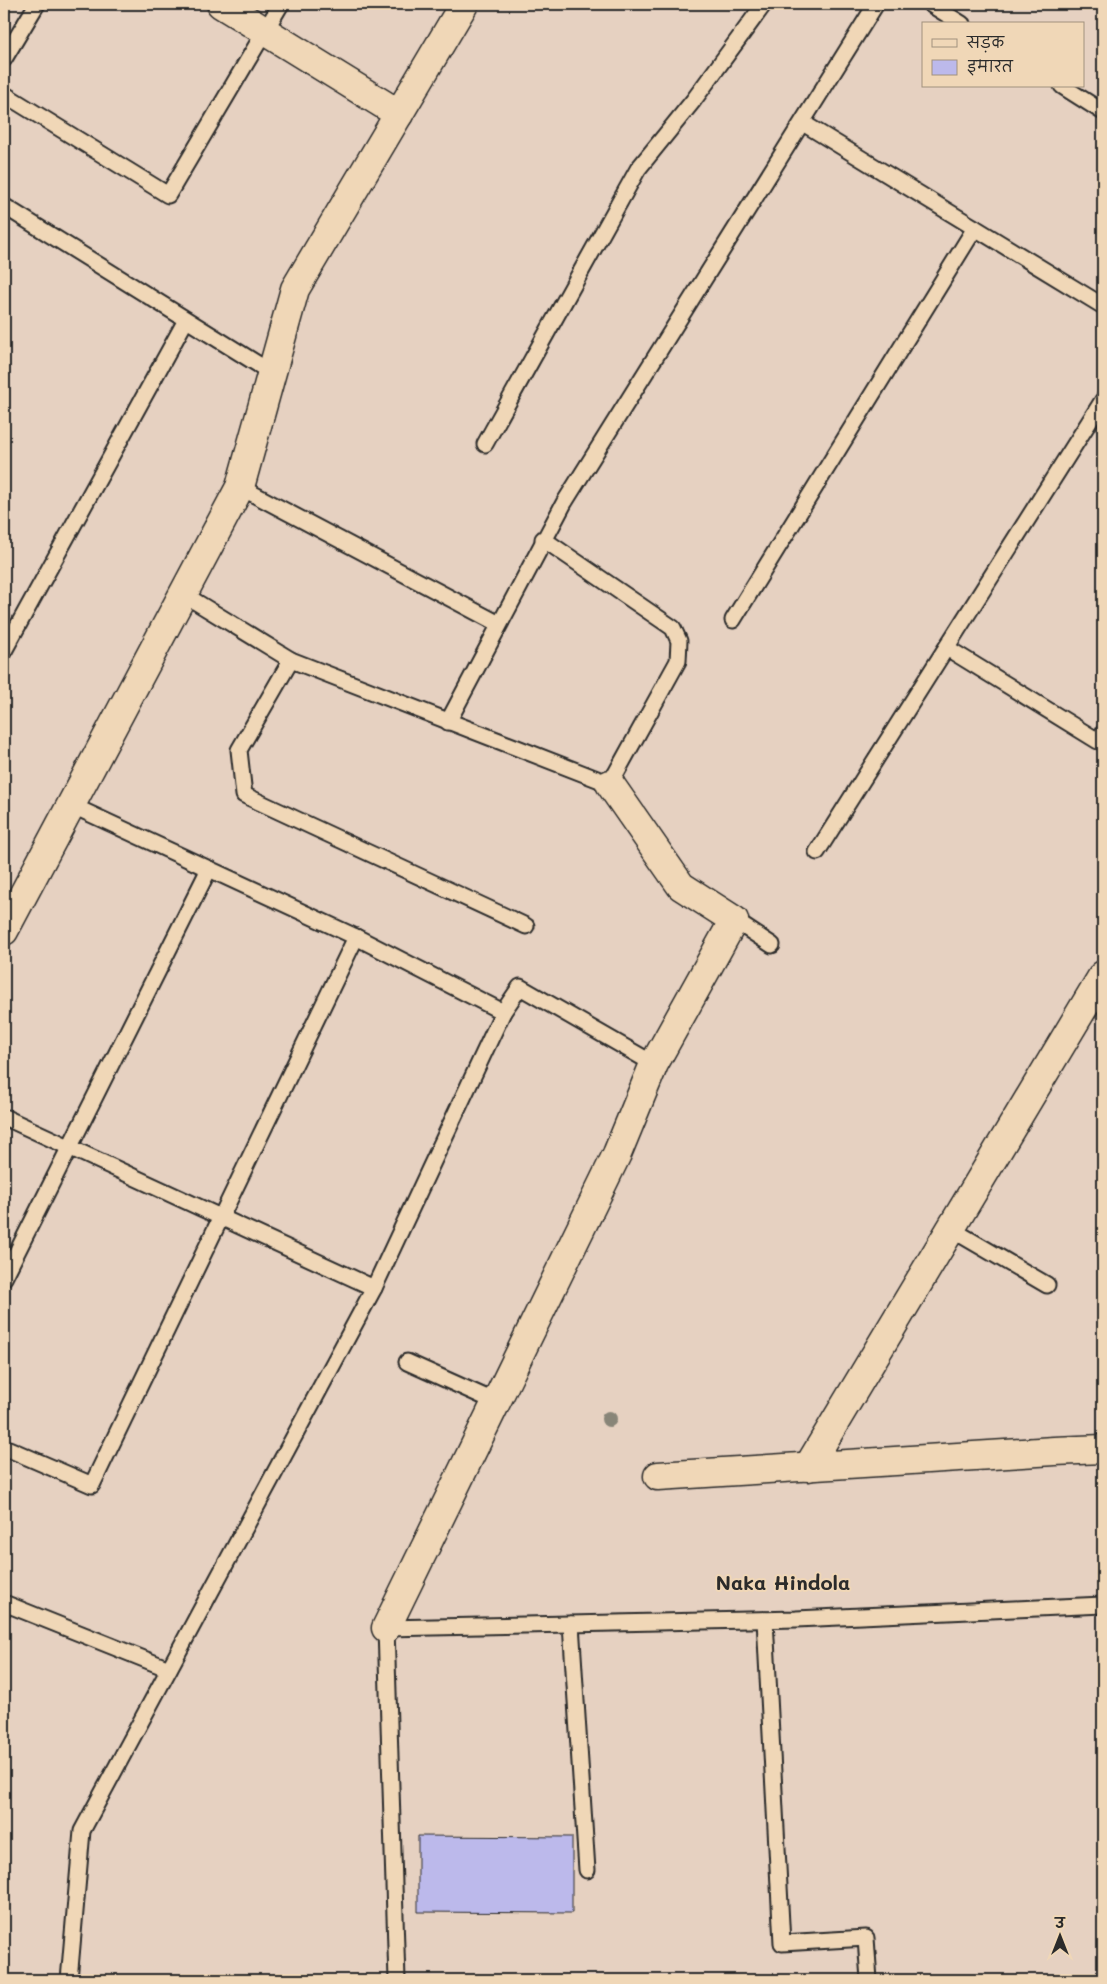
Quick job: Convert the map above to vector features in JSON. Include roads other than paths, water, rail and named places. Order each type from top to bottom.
[{"type":"street","points":[[221,4],[399,114]]},
{"type":"street","points":[[4,930],[240,487],[295,289],[464,4]]},
{"type":"street","points":[[386,1628],[617,1154],[654,1064],[734,920],[681,886],[610,784]]},
{"type":"street","points":[[808,1467],[1103,975]]},
{"type":"street","points":[[658,1476],[1054,1450],[1103,1449]]},
{"type":"lane","points":[[4,59],[37,4]]},
{"type":"lane","points":[[4,94],[168,196],[281,4]]},
{"type":"lane","points":[[485,444],[638,170],[693,101],[764,4]]},
{"type":"lane","points":[[448,722],[543,539],[876,4]]},
{"type":"lane","points":[[930,4],[959,22]]},
{"type":"lane","points":[[1065,88],[1103,112]]},
{"type":"lane","points":[[803,123],[1103,306]]},
{"type":"lane","points":[[4,206],[272,373]]},
{"type":"lane","points":[[733,620],[975,228]]},
{"type":"lane","points":[[4,651],[186,320]]},
{"type":"lane","points":[[817,852],[1103,400]]},
{"type":"lane","points":[[240,487],[499,624]]},
{"type":"lane","points":[[183,594],[291,660],[610,784],[678,661],[679,641],[673,628],[543,539]]},
{"type":"lane","points":[[946,648],[1098,741],[1103,733]]},
{"type":"lane","points":[[291,660],[239,750],[244,795],[526,926]]},
{"type":"lane","points":[[71,805],[356,937],[504,1012]]},
{"type":"lane","points":[[4,1278],[209,869]]},
{"type":"lane","points":[[734,920],[772,945]]},
{"type":"lane","points":[[4,1447],[92,1485],[356,937]]},
{"type":"lane","points":[[69,1980],[82,1831],[374,1288],[504,1012],[520,987],[654,1064]]},
{"type":"lane","points":[[4,1117],[374,1288]]},
{"type":"lane","points":[[951,1229],[1047,1285]]},
{"type":"lane","points":[[407,1362],[496,1402]]},
{"type":"lane","points":[[4,1603],[169,1669]]},
{"type":"lane","points":[[397,1980],[386,1628],[765,1620],[1103,1605]]},
{"type":"lane","points":[[765,1620],[782,1943],[866,1938],[869,1980]]},
{"type":"lane","points":[[571,1624],[587,1870]]},
{"type":"district","name":"Naka Hindola","points":[[783,1582]]}]
